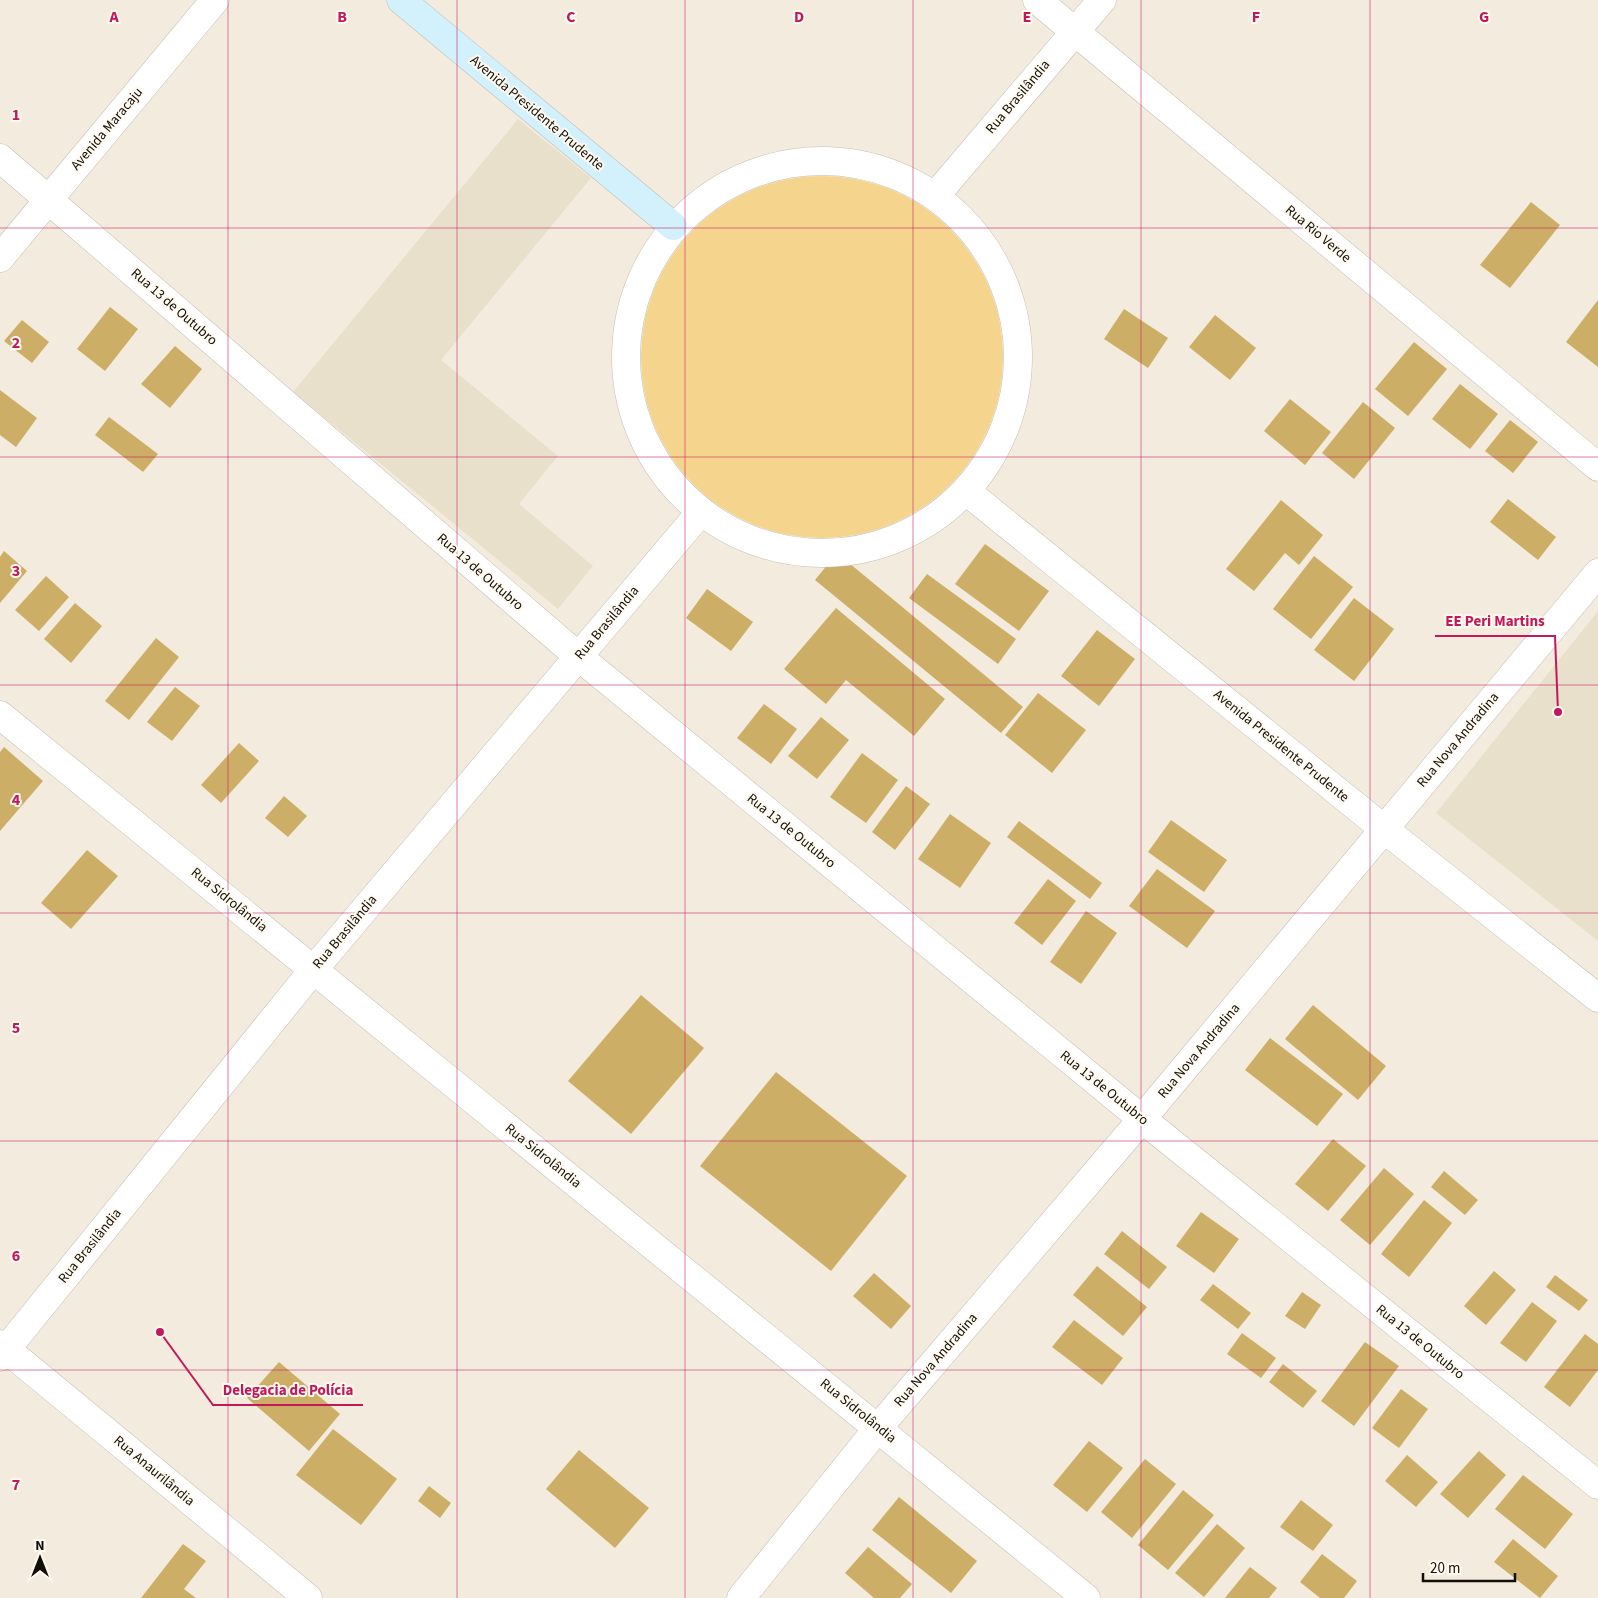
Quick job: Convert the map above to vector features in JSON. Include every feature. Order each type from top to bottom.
[{"type":"street","name":"Avenida Maracaju","points":[[0,258],[48,198],[215,0]]},
{"type":"street","name":"Avenida Presidente Prudente","points":[[401,0],[674,226]]},
{"type":"street","name":"Rua Rio Verde","points":[[1037,0],[1598,467]]},
{"type":"street","name":"Rua Brasilândia","points":[[936,196],[1102,0]]},
{"type":"street","name":"Rua 13 de Outubro","points":[[0,158],[578,657],[1142,1119],[1598,1485]]},
{"type":"street","points":[[810,160],[885,169],[936,196],[980,237],[1014,308],[1019,378],[998,446],[966,491],[936,518],[879,545],[810,553],[744,537],[699,514],[655,462],[634,418],[625,342],[642,273],[674,226],[732,181],[810,160]]},
{"type":"street","name":"Avenida Presidente Prudente","points":[[966,491],[1384,829],[1598,998]]},
{"type":"street","name":"Rua Brasilândia","points":[[2,1350],[314,969],[699,514]]},
{"type":"street","name":"Rua Nova Andradina","points":[[741,1598],[878,1428],[1142,1119],[1598,573]]},
{"type":"street","name":"Rua Sidrolândia","points":[[0,715],[1086,1598]]},
{"type":"street","name":"Rua Anaurilândia","points":[[2,1350],[308,1598]]},
{"type":"shaded area","points":[[518,119],[591,178],[441,360],[558,456],[519,504],[593,566],[558,609],[293,392]]},
{"type":"shaded area","points":[[822,176],[857,180],[891,190],[922,207],[950,229],[972,257],[989,288],[999,322],[1003,357],[999,392],[989,426],[972,457],[950,485],[922,507],[891,524],[857,534],[822,538],[787,534],[753,524],[722,507],[694,485],[672,457],[655,426],[645,392],[641,357],[645,322],[655,288],[672,257],[694,229],[722,207],[753,190],[787,180]]},
{"type":"shaded area","points":[[1598,611],[1598,941],[1436,813]]},
{"type":"building","points":[[1531,202],[1560,225],[1510,288],[1480,265]]},
{"type":"building","points":[[1598,300],[1598,367],[1566,342]]},
{"type":"building","points":[[110,307],[138,329],[105,371],[77,349]]},
{"type":"building","points":[[1124,309],[1168,338],[1148,368],[1104,339]]},
{"type":"building","points":[[1215,315],[1256,348],[1230,380],[1189,347]]},
{"type":"building","points":[[22,320],[49,342],[32,363],[4,341]]},
{"type":"building","points":[[1414,342],[1447,369],[1408,416],[1375,389]]},
{"type":"building","points":[[175,346],[202,369],[170,408],[141,384]]},
{"type":"building","points":[[1460,384],[1498,414],[1470,449],[1432,419]]},
{"type":"building","points":[[0,390],[37,418],[16,447],[0,435]]},
{"type":"building","points":[[1290,399],[1331,432],[1305,465],[1264,431]]},
{"type":"building","points":[[1363,402],[1395,428],[1354,479],[1322,453]]},
{"type":"building","points":[[109,417],[158,454],[143,472],[95,435]]},
{"type":"building","points":[[1510,420],[1538,442],[1513,473],[1485,451]]},
{"type":"building","points":[[1508,499],[1556,537],[1538,560],[1490,522]]},
{"type":"building","points":[[1281,500],[1323,535],[1299,565],[1285,553],[1254,591],[1226,569]]},
{"type":"building","points":[[985,544],[1049,591],[1019,631],[955,584]]},
{"type":"building","points":[[4,551],[27,571],[0,603],[0,557]]},
{"type":"building","points":[[837,553],[1023,707],[1001,733],[815,580]]},
{"type":"building","points":[[1314,556],[1353,587],[1311,639],[1273,609]]},
{"type":"building","points":[[927,574],[1016,639],[998,664],[909,598]]},
{"type":"building","points":[[46,576],[69,597],[39,631],[15,610]]},
{"type":"building","points":[[707,589],[753,622],[731,651],[686,618]]},
{"type":"building","points":[[1354,598],[1394,629],[1354,681],[1314,650]]},
{"type":"building","points":[[75,603],[102,626],[71,663],[44,639]]},
{"type":"building","points":[[836,608],[945,699],[914,736],[846,680],[826,704],[784,669]]},
{"type":"building","points":[[1097,630],[1135,659],[1099,706],[1061,676]]},
{"type":"building","points":[[156,638],[179,657],[129,720],[105,701]]},
{"type":"building","points":[[175,687],[200,706],[172,741],[147,722]]},
{"type":"building","points":[[1038,693],[1086,730],[1052,773],[1005,735]]},
{"type":"building","points":[[764,704],[797,729],[771,764],[737,738]]},
{"type":"building","points":[[821,717],[849,740],[817,779],[788,756]]},
{"type":"building","points":[[239,743],[259,761],[221,803],[201,785]]},
{"type":"building","points":[[4,747],[43,781],[0,831],[0,752]]},
{"type":"building","points":[[862,753],[898,780],[866,823],[830,797]]},
{"type":"building","points":[[906,786],[930,804],[895,850],[872,832]]},
{"type":"building","points":[[284,796],[307,816],[288,837],[265,818]]},
{"type":"building","points":[[950,814],[991,843],[960,888],[918,859]]},
{"type":"building","points":[[1171,820],[1227,860],[1204,892],[1148,852]]},
{"type":"building","points":[[1019,821],[1102,883],[1090,899],[1007,837]]},
{"type":"building","points":[[87,850],[118,876],[71,929],[41,903]]},
{"type":"building","points":[[1157,869],[1215,911],[1187,948],[1129,906]]},
{"type":"building","points":[[1048,879],[1076,901],[1042,945],[1014,923]]},
{"type":"building","points":[[1086,911],[1117,933],[1081,984],[1050,962]]},
{"type":"building","points":[[641,995],[704,1048],[631,1134],[568,1081]]},
{"type":"building","points":[[1313,1005],[1386,1066],[1358,1100],[1285,1039]]},
{"type":"building","points":[[1270,1038],[1343,1094],[1317,1126],[1245,1070]]},
{"type":"building","points":[[776,1072],[907,1176],[831,1271],[700,1166]]},
{"type":"building","points":[[1333,1139],[1366,1166],[1328,1211],[1295,1184]]},
{"type":"building","points":[[1384,1168],[1414,1194],[1370,1245],[1340,1220]]},
{"type":"building","points":[[1444,1171],[1478,1200],[1465,1215],[1431,1187]]},
{"type":"building","points":[[1424,1200],[1452,1223],[1409,1277],[1381,1254]]},
{"type":"building","points":[[1201,1212],[1239,1239],[1214,1273],[1176,1246]]},
{"type":"building","points":[[1122,1231],[1167,1267],[1149,1289],[1104,1254]]},
{"type":"building","points":[[1097,1266],[1147,1307],[1123,1336],[1073,1295]]},
{"type":"building","points":[[1494,1271],[1516,1290],[1486,1325],[1464,1306]]},
{"type":"building","points":[[874,1273],[911,1306],[891,1329],[853,1296]]},
{"type":"building","points":[[1555,1275],[1588,1300],[1579,1311],[1546,1287]]},
{"type":"building","points":[[1213,1284],[1251,1313],[1238,1329],[1200,1300]]},
{"type":"building","points":[[1302,1292],[1321,1305],[1305,1329],[1285,1316]]},
{"type":"building","points":[[1532,1302],[1557,1321],[1526,1362],[1500,1343]]},
{"type":"building","points":[[1074,1320],[1123,1358],[1102,1385],[1052,1347]]},
{"type":"building","points":[[1242,1333],[1276,1358],[1261,1378],[1227,1354]]},
{"type":"building","points":[[1585,1334],[1598,1344],[1598,1370],[1570,1407],[1544,1387]]},
{"type":"building","points":[[1365,1342],[1399,1366],[1354,1426],[1321,1401]]},
{"type":"building","points":[[279,1362],[340,1414],[309,1451],[247,1398]]},
{"type":"building","points":[[1283,1364],[1317,1391],[1303,1408],[1269,1382]]},
{"type":"building","points":[[1401,1389],[1428,1409],[1399,1448],[1372,1428]]},
{"type":"building","points":[[333,1429],[397,1479],[361,1525],[296,1475]]},
{"type":"building","points":[[1089,1441],[1123,1468],[1087,1512],[1053,1485]]},
{"type":"building","points":[[579,1450],[649,1508],[615,1548],[546,1489]]},
{"type":"building","points":[[1479,1451],[1506,1475],[1468,1518],[1440,1494]]},
{"type":"building","points":[[1407,1455],[1438,1482],[1416,1507],[1385,1481]]},
{"type":"building","points":[[1145,1459],[1176,1484],[1132,1538],[1101,1512]]},
{"type":"building","points":[[1523,1475],[1573,1514],[1545,1549],[1495,1509]]},
{"type":"building","points":[[429,1486],[451,1503],[440,1518],[418,1501]]},
{"type":"building","points":[[1183,1490],[1214,1515],[1168,1570],[1138,1545]]},
{"type":"building","points":[[899,1497],[977,1561],[951,1593],[872,1530]]},
{"type":"building","points":[[1301,1500],[1333,1525],[1313,1551],[1280,1527]]},
{"type":"building","points":[[1217,1524],[1245,1548],[1204,1597],[1175,1573]]},
{"type":"building","points":[[1513,1539],[1558,1576],[1540,1598],[1494,1562]]},
{"type":"building","points":[[183,1544],[206,1561],[184,1589],[196,1598],[141,1598]]},
{"type":"building","points":[[868,1547],[912,1584],[900,1598],[874,1598],[845,1573]]},
{"type":"building","points":[[1322,1554],[1357,1581],[1344,1598],[1320,1598],[1300,1582]]},
{"type":"building","points":[[1250,1567],[1277,1588],[1269,1598],[1225,1598]]},
{"type":"place","name":"EE Peri Martins","points":[[1558,712]]},
{"type":"place","name":"Delegacia de Polícia","points":[[160,1332]]}]
